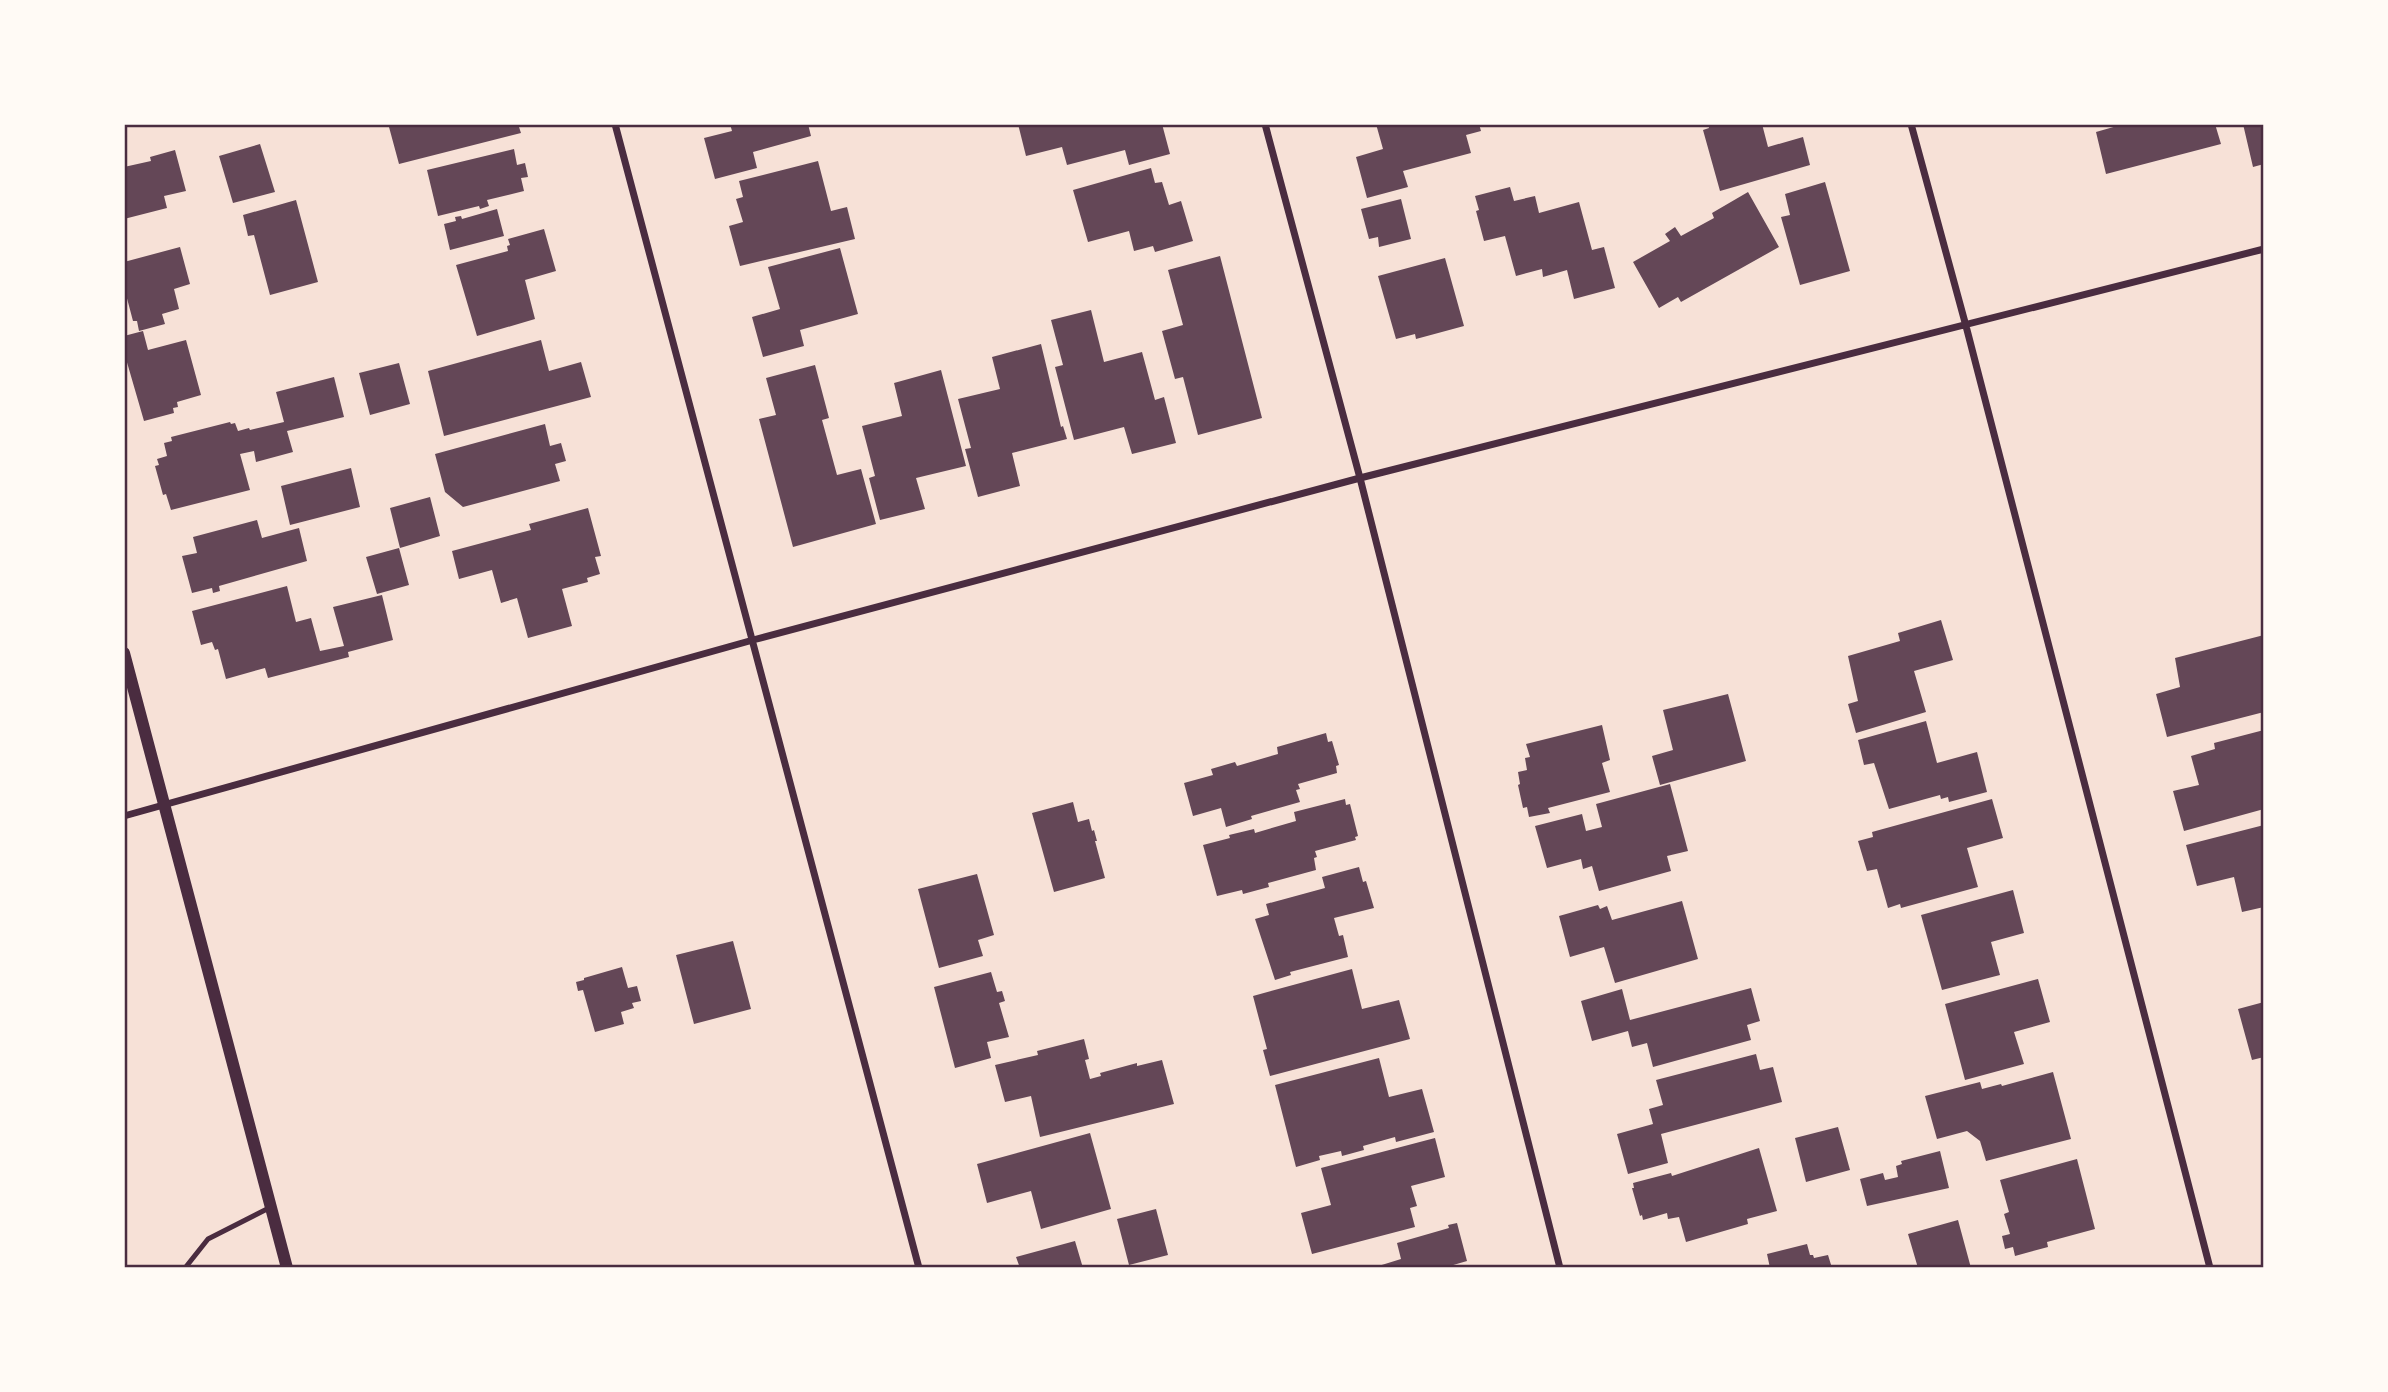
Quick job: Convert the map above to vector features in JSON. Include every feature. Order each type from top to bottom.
[{"type":"street","points":[[615,124],[919,1268]]},
{"type":"street","points":[[1265,124],[1360,478],[1560,1268]]},
{"type":"street","points":[[1912,124],[2210,1268]]},
{"type":"street","points":[[124,816],[753,640],[1360,478],[2264,249]]},
{"type":"street","points":[[124,653],[288,1268]]},
{"type":"lane","points":[[185,1268],[208,1239],[271,1206]]},
{"type":"building","points":[[396,124],[518,124],[521,133],[399,164],[389,127]]},
{"type":"building","points":[[730,124],[808,124],[811,136],[753,152],[757,168],[715,179],[704,138],[732,131]]},
{"type":"building","points":[[1018,124],[1162,124],[1170,154],[1129,165],[1125,150],[1067,165],[1062,147],[1026,156]]},
{"type":"building","points":[[1376,124],[1479,124],[1481,131],[1466,135],[1471,153],[1403,171],[1408,187],[1367,198],[1356,157],[1383,149]]},
{"type":"building","points":[[1708,124],[1762,124],[1768,147],[1803,137],[1810,165],[1720,191],[1703,130],[1709,128]]},
{"type":"building","points":[[2124,124],[2215,124],[2221,144],[2106,174],[2096,132]]},
{"type":"building","points":[[2243,124],[2264,124],[2264,164],[2253,167]]},
{"type":"building","points":[[260,144],[275,192],[233,203],[219,156]]},
{"type":"building","points":[[514,149],[517,165],[525,163],[528,177],[521,178],[524,191],[487,200],[489,206],[480,209],[479,206],[438,216],[427,170]]},
{"type":"building","points":[[175,150],[186,191],[164,196],[167,208],[124,219],[124,167],[151,161],[150,157]]},
{"type":"building","points":[[818,161],[831,211],[847,207],[855,239],[740,266],[729,226],[743,222],[736,199],[743,197],[739,181]]},
{"type":"building","points":[[1151,168],[1155,183],[1162,182],[1169,205],[1181,201],[1193,241],[1155,252],[1153,246],[1134,251],[1129,231],[1088,242],[1073,190]]},
{"type":"building","points":[[1825,182],[1850,271],[1800,285],[1781,217],[1790,215],[1785,194]]},
{"type":"building","points":[[1510,187],[1514,201],[1535,196],[1539,213],[1579,202],[1592,250],[1604,247],[1615,288],[1574,299],[1567,270],[1543,277],[1542,269],[1516,276],[1505,236],[1484,241],[1476,211],[1479,210],[1475,196]]},
{"type":"building","points":[[1748,192],[1779,247],[1681,302],[1678,297],[1659,308],[1633,262],[1670,241],[1665,234],[1675,227],[1681,236],[1714,218],[1712,213]]},
{"type":"building","points":[[1401,199],[1411,239],[1379,247],[1378,237],[1369,239],[1361,209]]},
{"type":"building","points":[[296,200],[318,282],[270,295],[254,235],[248,236],[243,215]]},
{"type":"building","points":[[497,209],[504,236],[450,250],[444,224],[456,221],[455,217],[461,216],[462,219]]},
{"type":"building","points":[[544,229],[556,271],[525,280],[535,319],[477,336],[456,265],[508,251],[508,239]]},
{"type":"building","points":[[180,247],[190,284],[174,289],[179,309],[162,314],[165,324],[139,331],[137,321],[133,321],[124,287],[124,262]]},
{"type":"building","points":[[840,248],[858,314],[800,330],[804,346],[763,357],[752,317],[780,309],[768,267]]},
{"type":"building","points":[[1220,256],[1262,418],[1198,435],[1183,377],[1175,379],[1162,331],[1183,325],[1168,270]]},
{"type":"building","points":[[1445,258],[1464,326],[1416,339],[1415,334],[1396,339],[1378,276]]},
{"type":"building","points":[[1091,310],[1104,362],[1142,352],[1155,400],[1164,397],[1176,443],[1132,454],[1124,427],[1074,440],[1055,367],[1063,365],[1051,320]]},
{"type":"building","points":[[143,331],[148,350],[186,340],[201,395],[177,402],[178,407],[173,408],[174,413],[144,421],[124,352],[124,336]]},
{"type":"building","points":[[541,340],[549,371],[581,362],[591,397],[444,436],[428,371]]},
{"type":"building","points":[[1041,344],[1061,427],[1063,426],[1067,439],[1012,453],[1020,486],[978,497],[965,449],[971,448],[958,399],[1000,389],[992,357]]},
{"type":"building","points":[[399,363],[410,404],[370,415],[359,373]]},
{"type":"building","points":[[815,365],[829,418],[822,420],[837,475],[861,469],[876,524],[793,547],[759,419],[776,415],[766,378]]},
{"type":"building","points":[[941,370],[966,466],[916,478],[925,509],[880,520],[869,478],[875,476],[862,426],[902,416],[894,383]]},
{"type":"building","points":[[334,377],[344,417],[287,431],[293,452],[256,462],[254,451],[240,454],[250,490],[171,510],[166,494],[163,495],[155,466],[159,465],[157,459],[167,456],[164,443],[172,441],[171,437],[230,422],[235,423],[238,431],[284,422],[276,392]]},
{"type":"building","points":[[545,424],[550,446],[561,443],[566,461],[555,464],[560,481],[463,507],[445,492],[435,454]]},
{"type":"building","points":[[351,468],[360,507],[290,525],[281,486]]},
{"type":"building","points":[[430,497],[440,536],[400,548],[390,508]]},
{"type":"building","points":[[588,508],[601,556],[595,557],[600,574],[587,578],[588,582],[562,589],[572,626],[528,638],[517,598],[501,603],[492,570],[459,579],[452,551],[531,530],[529,524]]},
{"type":"building","points":[[257,520],[262,538],[299,528],[307,561],[219,586],[220,591],[213,593],[212,588],[192,593],[182,556],[197,553],[193,537]]},
{"type":"building","points":[[399,548],[409,585],[377,594],[366,557]]},
{"type":"building","points":[[287,586],[296,622],[311,618],[320,651],[344,646],[333,607],[382,595],[393,640],[348,652],[349,657],[268,678],[265,668],[226,679],[218,649],[215,650],[212,642],[201,645],[192,611]]},
{"type":"building","points":[[1941,620],[1953,660],[1914,671],[1926,712],[1856,733],[1848,704],[1858,701],[1848,656],[1900,641],[1898,633]]},
{"type":"building","points":[[2264,635],[2264,712],[2167,737],[2156,694],[2180,687],[2175,658]]},
{"type":"building","points":[[1728,694],[1746,761],[1660,785],[1652,756],[1673,750],[1663,710]]},
{"type":"building","points":[[1926,721],[1937,763],[1977,752],[1987,792],[1949,802],[1948,797],[1941,799],[1940,795],[1889,809],[1874,763],[1864,765],[1858,740]]},
{"type":"building","points":[[1602,725],[1610,760],[1602,763],[1610,792],[1548,808],[1550,813],[1529,817],[1527,807],[1523,808],[1518,785],[1518,772],[1527,770],[1525,758],[1530,757],[1526,744]]},
{"type":"building","points":[[2264,730],[2264,809],[2184,831],[2173,791],[2199,785],[2191,756],[2215,749],[2214,743]]},
{"type":"building","points":[[1326,733],[1328,742],[1332,741],[1339,765],[1336,766],[1337,773],[1298,784],[1300,789],[1296,790],[1300,802],[1251,816],[1252,819],[1226,827],[1221,808],[1193,816],[1184,783],[1213,775],[1211,769],[1235,762],[1237,766],[1278,754],[1277,747]]},
{"type":"building","points":[[1670,784],[1688,851],[1667,856],[1671,871],[1599,891],[1592,866],[1583,869],[1581,859],[1547,868],[1535,826],[1582,814],[1586,831],[1602,827],[1596,804]]},
{"type":"building","points":[[1345,799],[1346,805],[1350,804],[1358,836],[1355,837],[1356,840],[1315,851],[1316,870],[1268,883],[1269,887],[1243,894],[1242,890],[1217,896],[1203,845],[1230,838],[1229,835],[1254,829],[1255,833],[1296,821],[1294,812]]},
{"type":"building","points":[[1992,799],[2003,838],[1967,848],[1978,887],[1901,908],[1900,904],[1888,908],[1877,869],[1867,871],[1858,841],[1873,837],[1872,832]]},
{"type":"building","points":[[1073,802],[1078,822],[1089,819],[1092,831],[1094,830],[1105,878],[1054,892],[1032,813]]},
{"type":"building","points":[[2264,825],[2264,907],[2242,912],[2234,877],[2197,886],[2186,845]]},
{"type":"building","points":[[1359,867],[1374,908],[1334,918],[1339,936],[1343,935],[1348,957],[1290,972],[1291,975],[1275,980],[1255,919],[1269,915],[1266,904],[1325,888],[1322,877]]},
{"type":"building","points":[[977,874],[994,935],[978,940],[983,956],[939,968],[918,889]]},
{"type":"building","points":[[2013,890],[2024,933],[1991,942],[2000,975],[1942,990],[1921,915]]},
{"type":"building","points":[[1682,901],[1698,959],[1615,983],[1604,947],[1570,957],[1559,916],[1598,905],[1600,909],[1607,906],[1612,920]]},
{"type":"building","points":[[733,941],[751,1009],[694,1024],[676,955]]},
{"type":"building","points":[[622,967],[628,988],[637,986],[641,1001],[632,1003],[634,1008],[621,1012],[624,1024],[595,1032],[583,990],[578,991],[576,982]]},
{"type":"building","points":[[1352,969],[1362,1009],[1399,1000],[1410,1039],[1270,1076],[1263,1050],[1267,1049],[1253,996]]},
{"type":"building","points":[[991,972],[997,992],[1002,991],[1005,1001],[999,1003],[1009,1037],[987,1042],[991,1058],[955,1068],[934,987]]},
{"type":"building","points":[[2038,979],[2050,1022],[2014,1032],[2024,1064],[1965,1080],[1945,1004]]},
{"type":"building","points":[[1751,988],[1760,1021],[1747,1025],[1751,1040],[1653,1067],[1647,1043],[1632,1047],[1628,1031],[1592,1041],[1581,1001],[1622,989],[1630,1020]]},
{"type":"building","points":[[2264,1002],[2264,1057],[2252,1060],[2238,1009]]},
{"type":"building","points":[[1084,1039],[1089,1059],[1085,1060],[1090,1079],[1101,1076],[1100,1073],[1137,1063],[1137,1066],[1162,1060],[1174,1104],[1040,1137],[1031,1096],[1005,1102],[995,1065],[1038,1055],[1037,1051]]},
{"type":"building","points":[[1756,1054],[1760,1070],[1773,1067],[1782,1102],[1661,1134],[1668,1163],[1628,1174],[1617,1134],[1653,1124],[1649,1109],[1663,1105],[1656,1080]]},
{"type":"building","points":[[1379,1058],[1389,1097],[1422,1089],[1434,1132],[1396,1142],[1395,1137],[1363,1146],[1364,1150],[1342,1156],[1341,1151],[1319,1156],[1320,1160],[1296,1167],[1275,1085]]},
{"type":"building","points":[[2053,1072],[2071,1139],[1986,1161],[1980,1141],[1967,1131],[1937,1139],[1925,1096],[1980,1082],[1982,1089],[2001,1084],[2002,1086]]},
{"type":"building","points":[[1838,1127],[1850,1170],[1806,1182],[1795,1138]]},
{"type":"building","points":[[1090,1133],[1111,1209],[1041,1229],[1031,1191],[987,1203],[977,1164]]},
{"type":"building","points":[[1435,1138],[1445,1177],[1411,1186],[1417,1206],[1410,1208],[1415,1227],[1312,1254],[1301,1213],[1331,1205],[1321,1168]]},
{"type":"building","points":[[1759,1148],[1777,1211],[1747,1219],[1748,1224],[1686,1242],[1679,1217],[1668,1219],[1667,1213],[1643,1220],[1642,1215],[1640,1216],[1633,1183],[1671,1173],[1672,1176]]},
{"type":"building","points":[[1940,1151],[1949,1188],[1867,1206],[1860,1179],[1883,1173],[1885,1180],[1898,1177],[1896,1166],[1902,1164],[1901,1161]]},
{"type":"building","points":[[2077,1159],[2095,1229],[2047,1242],[2048,1247],[2015,1256],[2013,1247],[2005,1249],[2002,1236],[2010,1234],[2004,1214],[2009,1212],[2000,1180]]},
{"type":"building","points":[[1156,1209],[1168,1255],[1129,1265],[1117,1219]]},
{"type":"building","points":[[1958,1220],[1971,1268],[1918,1268],[1908,1234]]},
{"type":"building","points":[[1457,1223],[1467,1261],[1443,1268],[1372,1268],[1401,1259],[1397,1243],[1449,1228],[1448,1225]]},
{"type":"building","points":[[1075,1241],[1083,1268],[1020,1268],[1016,1257]]},
{"type":"building","points":[[1807,1244],[1810,1255],[1814,1258],[1828,1255],[1832,1268],[1770,1268],[1767,1254]]}]
